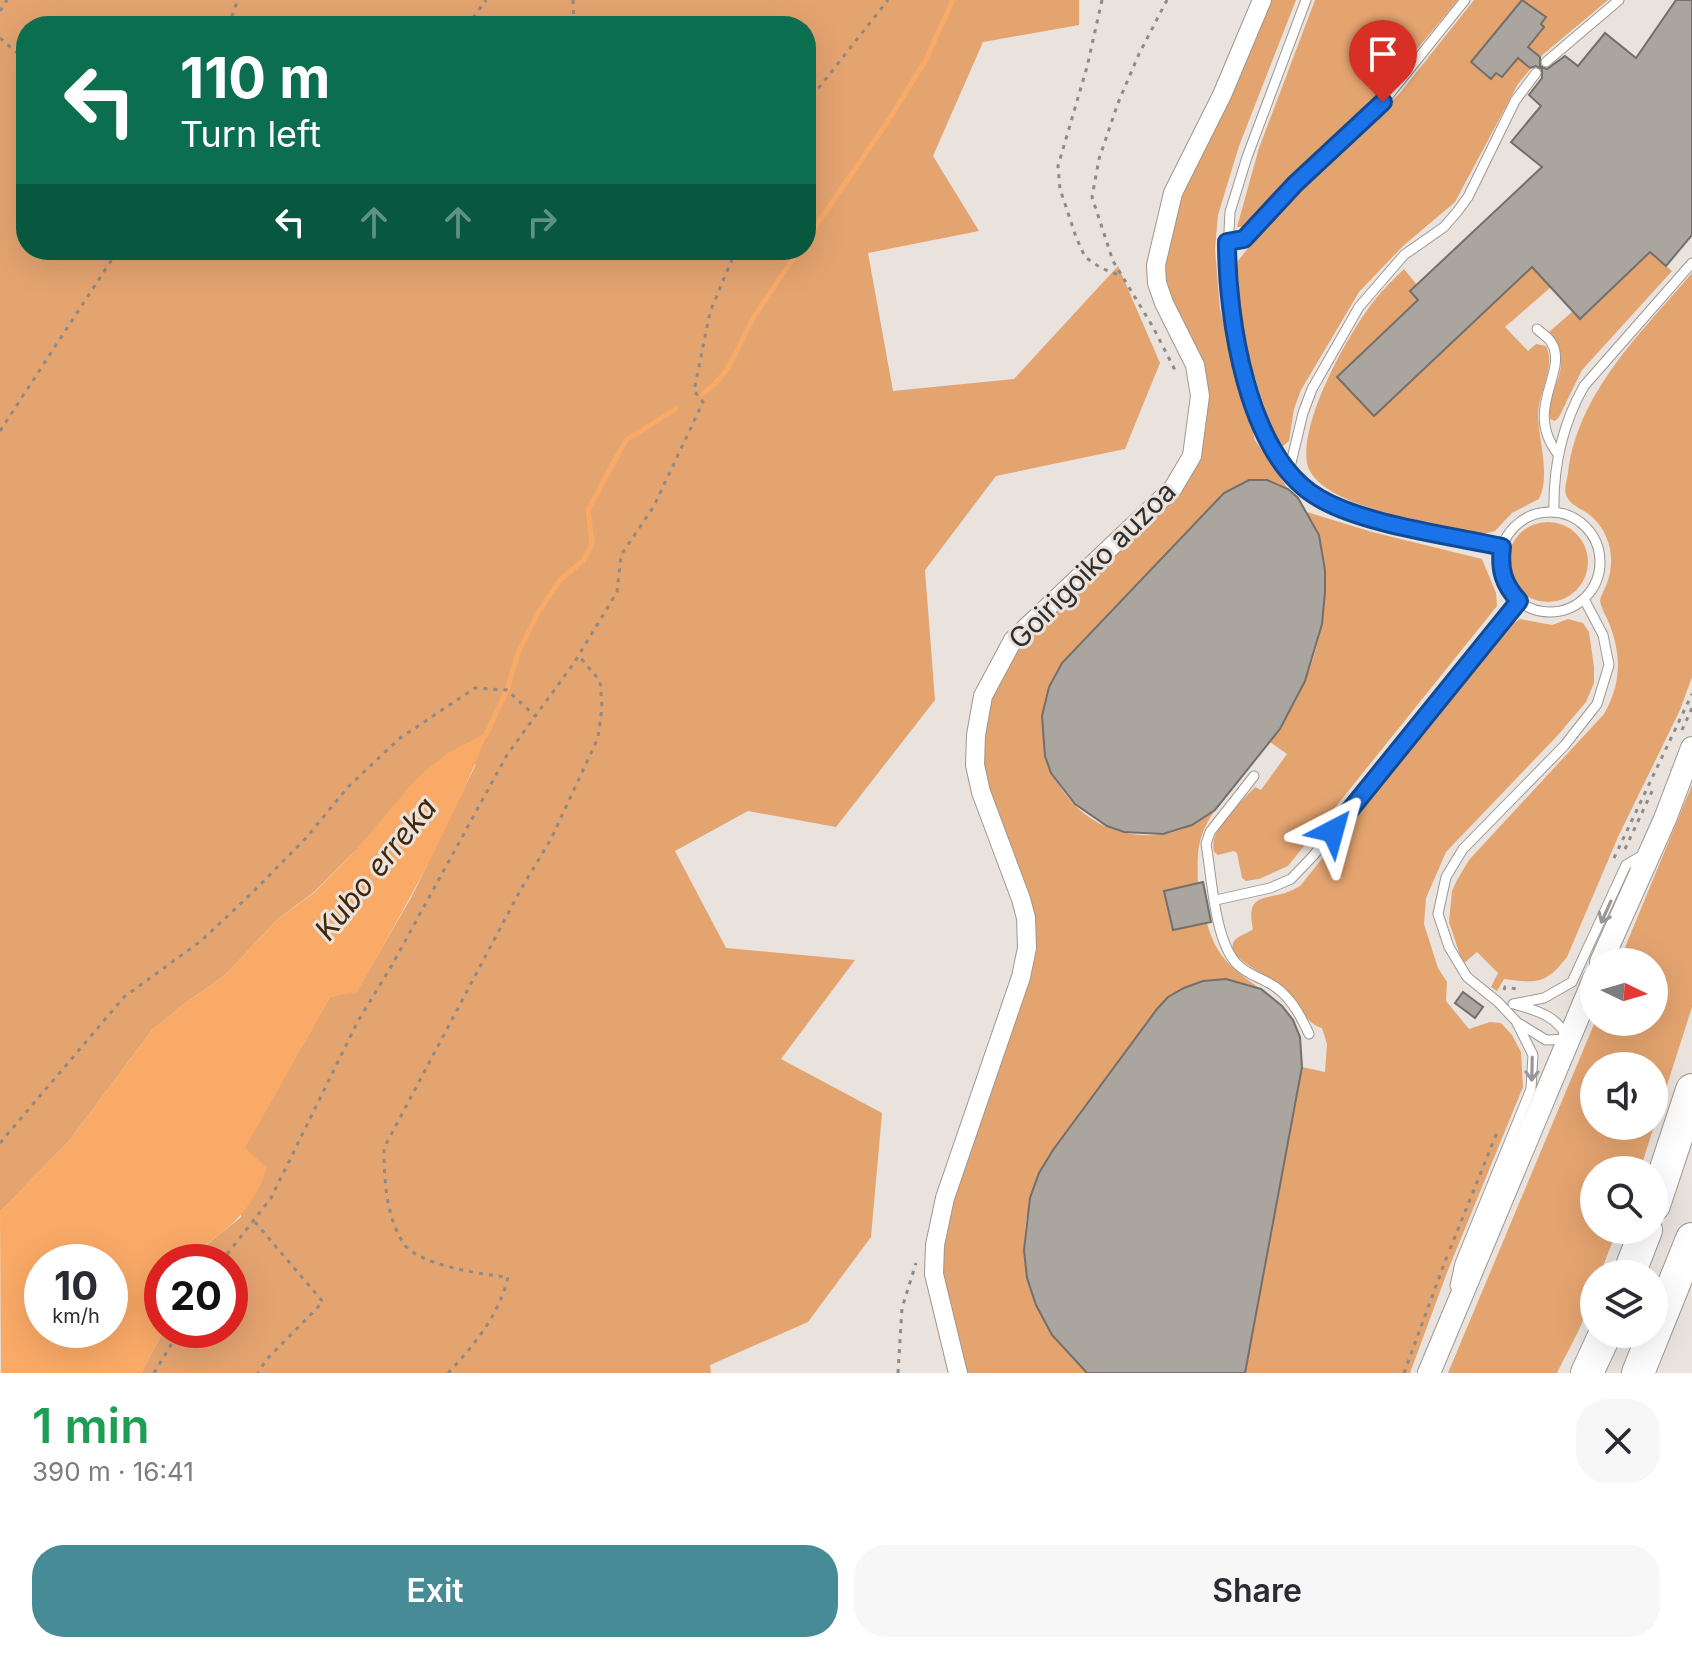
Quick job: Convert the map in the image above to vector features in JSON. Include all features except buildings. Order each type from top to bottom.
[{"type":"highway","points":[[1668,1163],[1692,1090]]},
{"type":"highway","points":[[1638,1373],[1692,1239]]},
{"type":"highway","points":[[1587,1373],[1599,1348]]},
{"type":"street","name":"Goirigoiko auzoa","points":[[958,1373],[934,1274],[935,1245],[945,1198],[1021,977],[1027,948],[1026,918],[1021,899],[981,792],[975,765],[976,735],[983,696],[1013,640],[1173,488],[1192,456],[1200,396],[1195,365],[1164,303],[1157,283],[1156,265],[1173,193],[1222,95],[1262,0]]},
{"type":"street","points":[[1607,948],[1692,748]]},
{"type":"street","points":[[1429,1373],[1580,1011]]},
{"type":"lane","points":[[1306,0],[1230,212],[1227,269],[1235,334],[1255,412],[1273,451],[1317,497],[1353,514],[1502,547]]},
{"type":"lane","points":[[1227,242],[1244,239],[1295,184],[1383,102],[1465,0]]},
{"type":"lane","points":[[1546,62],[1619,0]]},
{"type":"lane","points":[[1289,471],[1312,389],[1359,307],[1404,255],[1444,227],[1457,212],[1468,197],[1515,101],[1536,73]]},
{"type":"lane","points":[[1554,512],[1553,482],[1558,454],[1572,408],[1584,386],[1692,263]]},
{"type":"lane","points":[[1537,329],[1551,343],[1557,363],[1547,390],[1543,414],[1547,441],[1558,454]]},
{"type":"lane","points":[[1554,512],[1571,516],[1584,525],[1594,538],[1600,554],[1600,570],[1594,586],[1584,599],[1559,611],[1545,612],[1519,601],[1509,590],[1502,577],[1500,562],[1502,547],[1510,532],[1522,520],[1537,513],[1554,512]]},
{"type":"lane","points":[[1498,1002],[1549,1016],[1563,1027],[1568,1039],[1546,1040],[1533,1034],[1467,977],[1449,947],[1438,914],[1446,877],[1463,849],[1564,746],[1597,704],[1609,665],[1603,635],[1584,599]]},
{"type":"lane","points":[[1216,900],[1270,888],[1291,879],[1313,856],[1519,601]]},
{"type":"lane","points":[[1254,776],[1215,824],[1206,844],[1221,933],[1234,961],[1243,970],[1276,987],[1301,1015],[1309,1034]]},
{"type":"lane","points":[[1513,1004],[1544,998],[1572,982],[1626,865],[1649,851]]},
{"type":"lane","points":[[1447,1327],[1460,1263],[1531,1089],[1533,1055],[1516,1021]]},
{"type":"path","points":[[0,11],[7,0]]},
{"type":"path","points":[[816,91],[888,0]]},
{"type":"path","points":[[1102,0],[1058,166],[1060,189],[1085,257],[1121,276]]},
{"type":"path","points":[[1167,0],[1118,103],[1099,159],[1092,197],[1100,227],[1121,276],[1153,327],[1180,381]]},
{"type":"path","points":[[0,38],[16,52]]},
{"type":"path","points":[[0,431],[111,260]]},
{"type":"path","points":[[236,1244],[271,1198],[358,1021],[400,951],[507,755],[578,655],[617,592],[621,555],[654,506],[703,402],[694,391],[710,312],[732,260]]},
{"type":"path","points":[[448,1373],[491,1318],[508,1277],[481,1275],[418,1256],[404,1245],[390,1211],[384,1178],[384,1148],[521,889],[551,839],[598,738],[602,707],[600,681],[578,655]]},
{"type":"path","points":[[0,1143],[124,997],[201,941],[306,838],[348,787],[400,738],[475,688],[507,690],[535,716]]},
{"type":"path","points":[[1612,862],[1692,694]]},
{"type":"path","points":[[1623,854],[1692,708]]},
{"type":"path","points":[[255,1222],[323,1302],[266,1360],[258,1373]]},
{"type":"path","points":[[898,1373],[902,1308],[916,1263]]},
{"type":"path","points":[[154,1373],[169,1348]]},
{"type":"shaded area","points":[[0,0],[1079,0],[1079,25],[983,42],[933,156],[979,231],[868,253],[893,391],[1014,379],[1118,266],[1160,363],[1125,449],[996,476],[925,570],[935,700],[836,827],[748,811],[675,851],[726,948],[855,960],[781,1059],[882,1113],[871,1237],[808,1322],[710,1365],[711,1373],[141,1373],[154,1348],[248,1348],[248,1244],[208,1244],[241,1217],[244,1148],[330,997],[357,991],[412,896],[476,764],[353,853],[314,892],[278,919],[225,975],[152,1030],[69,1141],[0,1212]]},
{"type":"shaded area","points":[[1262,0],[1296,0],[1239,146],[1218,215],[1215,249],[1220,309],[1255,440],[1288,489],[1272,482],[1256,480],[1224,493],[1062,663],[1048,693],[1043,725],[1047,755],[1058,783],[1076,807],[1101,824],[1131,834],[1165,834],[1185,828],[1215,810],[1199,845],[1198,883],[1164,891],[1173,930],[1207,923],[1215,945],[1227,962],[1261,989],[1219,980],[1193,985],[1168,999],[1157,1009],[1053,1150],[1038,1180],[1028,1210],[1026,1268],[1047,1322],[1064,1348],[1087,1373],[958,1373],[934,1250],[1027,948],[975,765],[1000,660],[1192,456],[1200,396],[1164,303],[1164,222]]},
{"type":"shaded area","points":[[1315,0],[1458,0],[1373,102],[1243,227],[1237,227],[1259,148]]},
{"type":"shaded area","points":[[1474,0],[1608,0],[1540,57],[1518,84],[1455,202],[1403,246],[1359,292],[1301,390],[1294,409],[1289,441],[1282,447],[1278,444],[1255,378],[1242,329],[1238,304],[1238,261],[1273,216],[1400,93]]},
{"type":"shaded area","points":[[1650,252],[1672,271],[1582,370],[1559,417],[1555,421],[1550,419],[1561,358],[1549,332],[1573,311],[1580,318]]},
{"type":"shaded area","points":[[1532,267],[1551,287],[1505,327],[1528,351],[1536,344],[1546,346],[1549,354],[1538,413],[1544,468],[1539,499],[1512,513],[1495,531],[1483,534],[1353,502],[1318,481],[1308,466],[1307,445],[1318,402],[1352,334],[1392,280],[1404,269],[1417,285],[1410,292],[1455,339]]},
{"type":"shaded area","points":[[1692,273],[1692,677],[1680,710],[1618,837],[1567,957],[1553,973],[1540,980],[1504,979],[1497,991],[1491,987],[1498,973],[1477,952],[1463,964],[1449,922],[1452,891],[1469,860],[1604,714],[1610,703],[1618,658],[1600,600],[1610,574],[1610,547],[1598,523],[1569,500],[1565,491],[1566,482],[1574,444],[1598,390],[1633,341]]},
{"type":"shaded area","points":[[1307,512],[1372,532],[1482,559],[1496,593],[1497,606],[1288,866],[1259,879],[1246,881],[1242,878],[1237,853],[1218,855],[1214,852],[1213,843],[1220,825],[1255,787],[1261,790],[1287,754],[1270,742],[1287,717],[1313,661],[1324,600],[1324,570]]},
{"type":"shaded area","points":[[1548,522],[1563,525],[1576,534],[1585,547],[1588,562],[1585,577],[1576,590],[1563,599],[1548,602],[1533,599],[1520,590],[1511,577],[1508,562],[1511,547],[1520,534],[1533,525]]},
{"type":"shaded area","points":[[1520,619],[1552,625],[1568,619],[1583,623],[1589,632],[1594,683],[1586,702],[1558,735],[1446,852],[1426,898],[1424,924],[1438,968],[1447,982],[1446,1001],[1469,1029],[1490,1022],[1501,1023],[1512,1035],[1521,1052],[1523,1087],[1448,1270],[1410,1373],[1244,1373],[1302,1067],[1325,1072],[1327,1044],[1322,1028],[1310,1021],[1284,987],[1241,959],[1233,949],[1234,942],[1253,929],[1251,916],[1257,902],[1300,886],[1511,625]]},
{"type":"shaded area","points":[[1692,785],[1692,1007],[1668,1082],[1668,1052],[1582,1052],[1589,1036],[1668,1036],[1668,948],[1625,948]]},
{"type":"shaded area","points":[[1580,1058],[1580,1140],[1650,1140],[1644,1156],[1580,1156],[1580,1244],[1612,1244],[1605,1260],[1580,1260],[1580,1327],[1557,1373],[1448,1373]]},
{"type":"water","points":[[488,732],[444,832],[357,992],[330,997],[245,1148],[267,1168],[247,1208],[207,1244],[144,1244],[144,1348],[154,1348],[141,1373],[1,1373],[0,1212],[69,1141],[152,1030],[225,975],[278,919],[315,892],[418,777],[446,754]]},
{"type":"waterway","name":"Kubo erreka","points":[[816,225],[925,61],[953,0]]},
{"type":"waterway","name":"Kubo erreka","points":[[702,394],[728,368],[757,312],[792,260]]},
{"type":"waterway","name":"Kubo erreka","points":[[486,735],[507,690],[518,653],[539,611],[560,580],[583,561],[592,544],[588,510],[626,440],[676,409]]},
{"type":"route","points":[[1333,831],[1519,601],[1502,577],[1502,547],[1353,514],[1317,497],[1273,451],[1255,412],[1235,334],[1227,242],[1244,239],[1295,184],[1383,102]]}]
